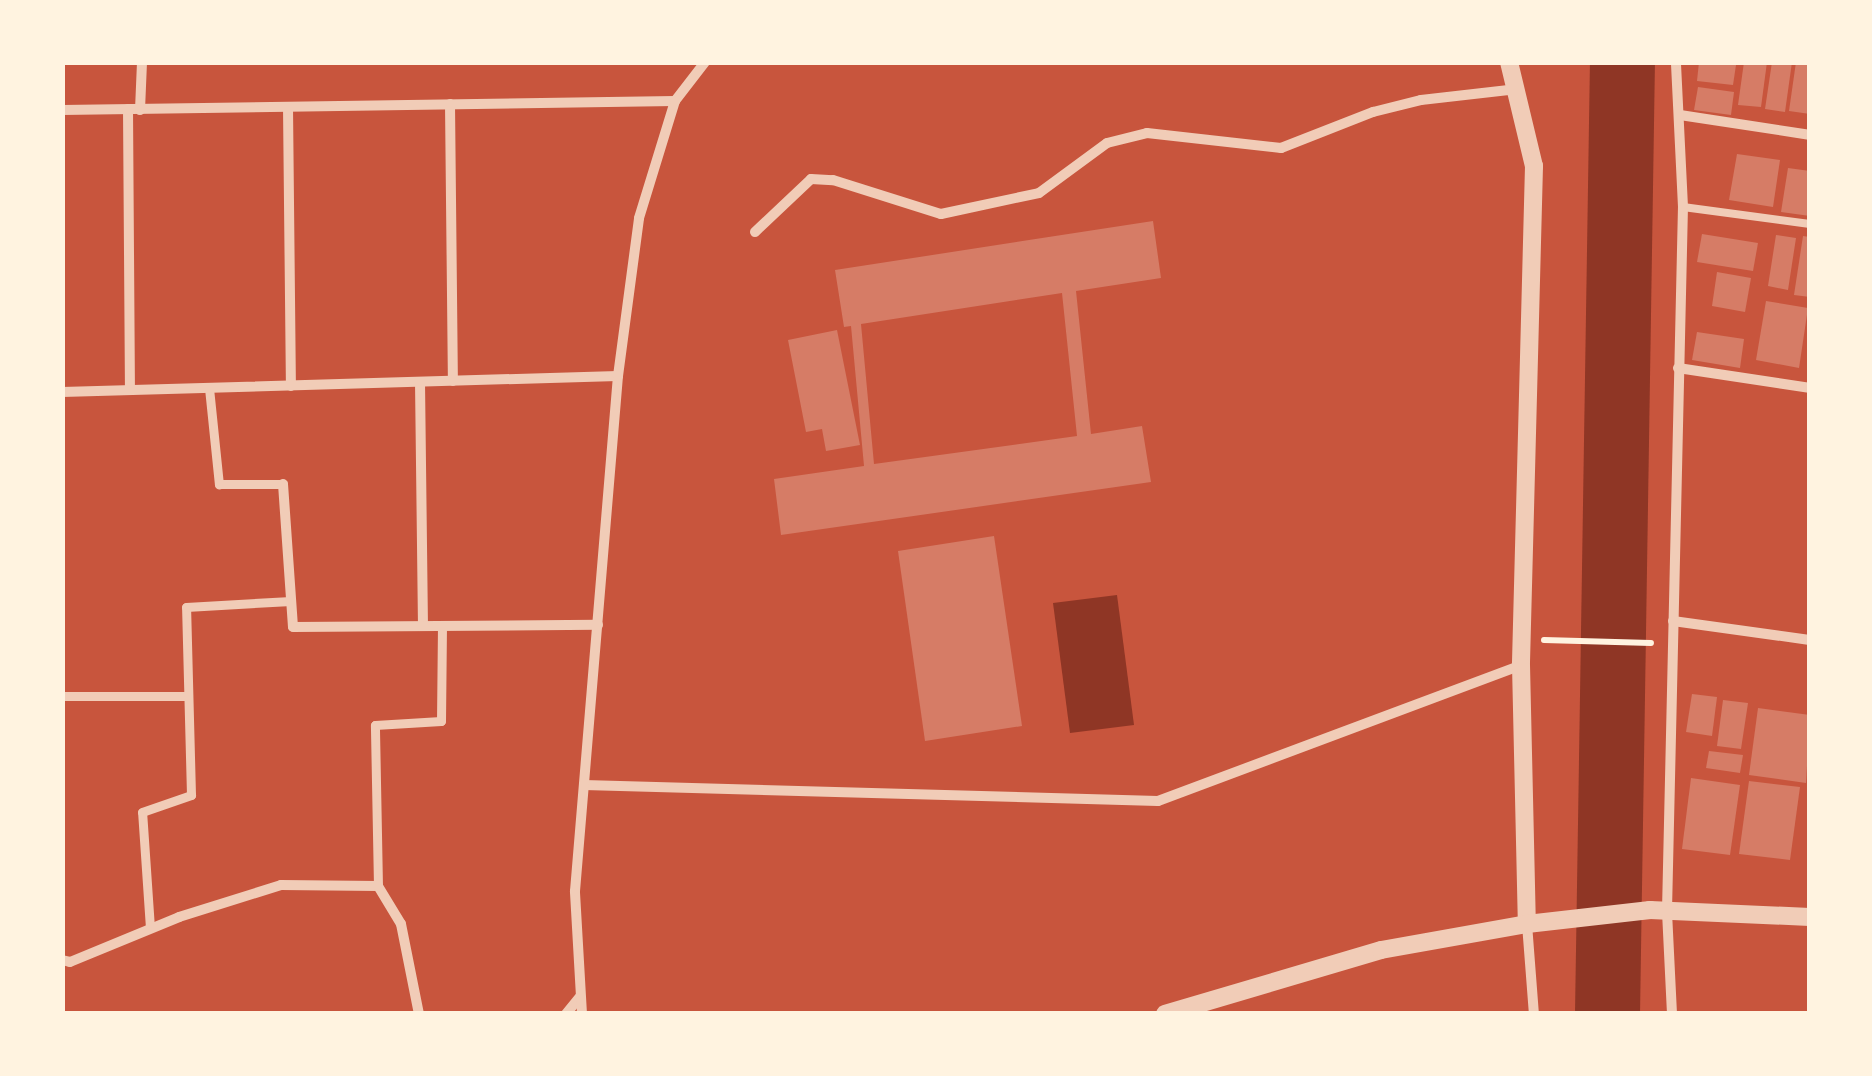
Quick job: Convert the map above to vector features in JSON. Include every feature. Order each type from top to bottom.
[{"type":"street","points":[[130,390],[134,109],[142,62]]},
{"type":"street","points":[[582,1014],[576,890],[618,376],[638,218],[675,101],[705,62]]},
{"type":"street","points":[[1509,62],[1534,166],[1521,665],[1527,924],[1534,1014]]},
{"type":"street","points":[[1672,1014],[1658,911],[1673,621],[1683,208],[1676,62]]},
{"type":"street","points":[[755,232],[811,179],[833,180],[941,214],[1038,192],[1107,143],[1147,132],[1282,148],[1373,112],[1421,100],[1518,89]]},
{"type":"street","points":[[62,110],[675,101]]},
{"type":"street","points":[[450,104],[452,380]]},
{"type":"street","points":[[288,107],[291,386]]},
{"type":"street","points":[[1680,115],[1810,135]]},
{"type":"street","points":[[1678,368],[1810,388]]},
{"type":"street","points":[[62,392],[618,376]]},
{"type":"street","points":[[420,382],[423,626]]},
{"type":"street","points":[[210,388],[219,484],[283,484],[292,628],[598,625]]},
{"type":"street","points":[[150,928],[142,812],[190,795],[186,607],[291,601]]},
{"type":"street","points":[[1673,621],[1810,640]]},
{"type":"street","points":[[419,1014],[401,924],[378,886],[376,725],[441,721],[442,626]]},
{"type":"street","points":[[584,785],[1158,800],[1521,665]]},
{"type":"street","points":[[62,696],[188,696]]},
{"type":"street","points":[[62,960],[70,962],[150,928],[280,885],[378,886]]},
{"type":"street","points":[[1165,1014],[1382,950],[1560,919],[1658,911],[1810,917]]},
{"type":"street","points":[[566,1014],[580,997]]},
{"type":"lane","points":[[1683,208],[1810,224]]},
{"type":"path","points":[[1568,640],[1647,643]]},
{"type":"shaded area","points":[[1117,595],[1134,725],[1070,733],[1053,603]]},
{"type":"building","points":[[1699,62],[1736,65],[1733,85],[1697,81]]},
{"type":"building","points":[[1744,62],[1767,62],[1761,107],[1738,105]]},
{"type":"building","points":[[1772,62],[1792,62],[1785,112],[1765,109]]},
{"type":"building","points":[[1796,62],[1810,62],[1810,114],[1789,111]]},
{"type":"building","points":[[1698,87],[1734,92],[1731,115],[1694,110]]},
{"type":"building","points":[[1737,154],[1780,160],[1773,207],[1729,200]]},
{"type":"building","points":[[1788,168],[1810,171],[1810,216],[1781,212]]},
{"type":"building","points":[[1153,221],[1161,278],[1076,291],[1091,434],[1142,426],[1151,482],[781,535],[774,479],[864,466],[851,326],[844,327],[835,270]],"holes":[[[1062,293],[1077,436],[874,464],[861,324]]]},
{"type":"building","points":[[1702,234],[1758,243],[1753,271],[1697,262]]},
{"type":"building","points":[[1776,235],[1796,238],[1788,290],[1768,286]]},
{"type":"building","points":[[1803,236],[1810,237],[1810,297],[1794,295]]},
{"type":"building","points":[[1717,272],[1751,278],[1745,312],[1712,306]]},
{"type":"building","points":[[1766,301],[1808,308],[1799,368],[1756,360]]},
{"type":"building","points":[[837,330],[860,445],[826,451],[822,429],[806,432],[788,340]]},
{"type":"building","points":[[1697,332],[1744,339],[1740,368],[1692,360]]},
{"type":"building","points":[[994,536],[1022,726],[925,741],[898,551]]},
{"type":"building","points":[[1692,694],[1717,697],[1712,736],[1686,732]]},
{"type":"building","points":[[1723,700],[1748,703],[1741,749],[1717,746]]},
{"type":"building","points":[[1758,708],[1810,715],[1806,783],[1749,775]]},
{"type":"building","points":[[1709,751],[1743,755],[1740,773],[1706,768]]},
{"type":"building","points":[[1691,778],[1740,785],[1730,855],[1682,849]]},
{"type":"building","points":[[1749,781],[1800,787],[1790,860],[1739,854]]},
{"type":"waterway","points":[[1607,1014],[1622,62]]}]
